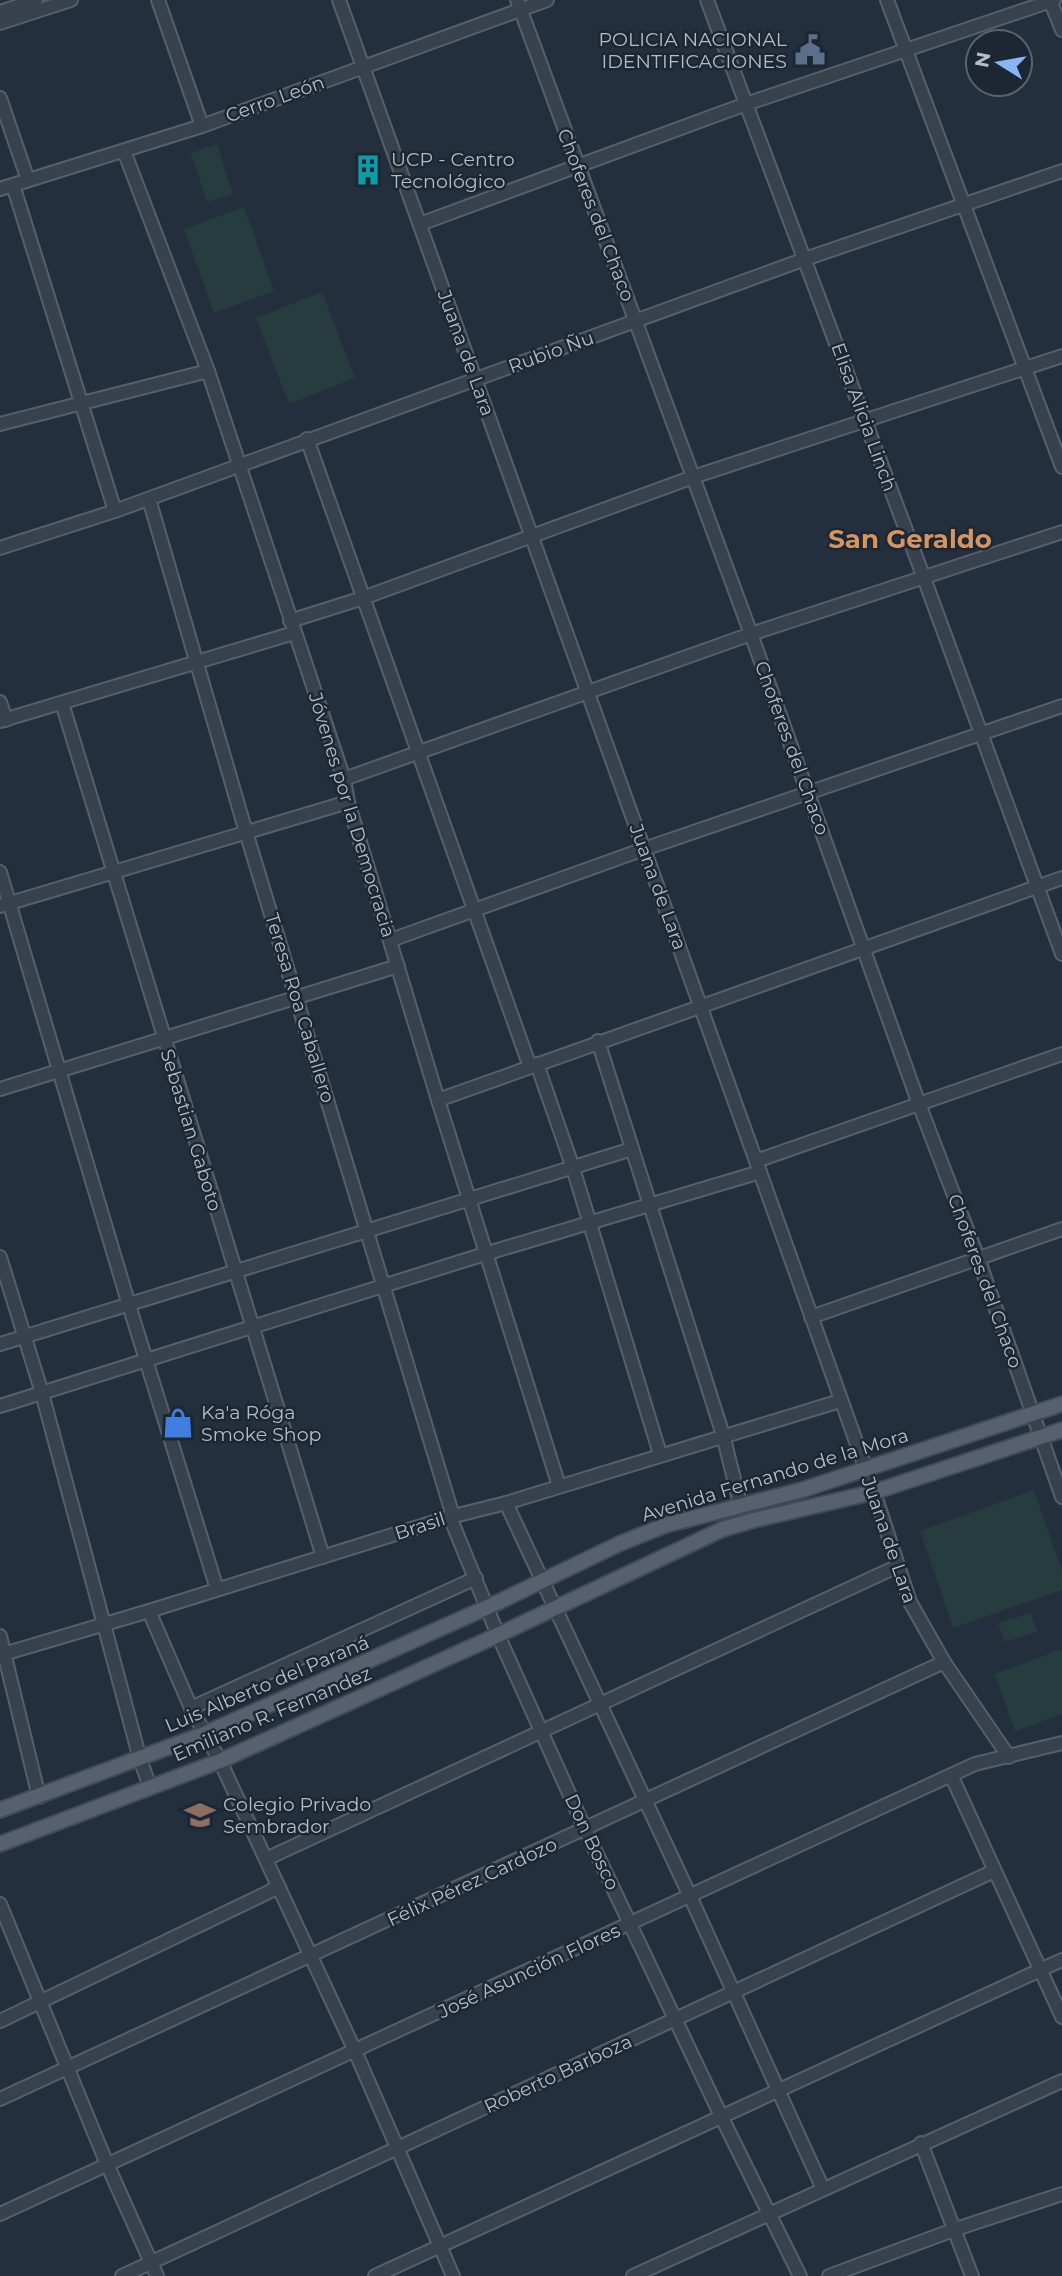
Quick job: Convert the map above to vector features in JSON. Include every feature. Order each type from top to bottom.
[{"type":"main road","name":"Avenida Fernando de la Mora","points":[[544,1581],[621,1543],[666,1525],[741,1507],[1062,1404]]},
{"type":"main road","name":"Avenida Fernando de la Mora","points":[[555,1609],[723,1529],[874,1492],[1062,1430]]},
{"type":"main road","name":"Luis Alberto del Paraná","points":[[0,1810],[204,1734],[544,1581]]},
{"type":"main road","name":"Emiliano R. Fernandez","points":[[0,1844],[220,1761],[555,1609]]},
{"type":"street","points":[[0,12],[36,0]]},
{"type":"street","points":[[0,23],[71,0]]},
{"type":"street","points":[[158,0],[202,127]]},
{"type":"street","name":"Juana de Lara","points":[[339,0],[874,1492],[910,1602],[944,1662],[1009,1757]]},
{"type":"street","name":"Cerro León","points":[[6,187],[202,127],[364,67],[519,5],[547,0]]},
{"type":"street","name":"Elisa Alicia Linch","points":[[707,0],[866,421],[1062,954]]},
{"type":"street","points":[[887,0],[1062,467]]},
{"type":"street","points":[[420,224],[746,104],[1052,0],[1062,30]]},
{"type":"street","name":"Choferes del Chaco","points":[[519,5],[751,634],[1062,1497]]},
{"type":"street","points":[[0,98],[28,180]]},
{"type":"street","name":"Jóvenes por la Democracia","points":[[124,150],[208,371],[344,779],[348,802],[438,1100],[559,1486]]},
{"type":"street","name":"Rubio Ñu","points":[[0,548],[149,499],[805,259],[1062,171]]},
{"type":"street","points":[[6,187],[82,404],[115,511]]},
{"type":"street","points":[[0,702],[3,721],[198,661],[693,477],[1062,356]]},
{"type":"street","points":[[0,424],[208,371]]},
{"type":"street","points":[[307,439],[473,909],[573,1168],[660,1454]]},
{"type":"street","name":"Teresa Roa Caballero","points":[[149,499],[246,832],[385,1285],[452,1516]]},
{"type":"street","points":[[344,779],[751,634],[1062,533]]},
{"type":"street","name":"Sebastian Gaboto","points":[[62,703],[323,1557]]},
{"type":"street","points":[[391,940],[807,792],[1062,706]]},
{"type":"street","points":[[5,904],[348,802]]},
{"type":"street","points":[[0,872],[5,904],[60,1071],[217,1589]]},
{"type":"street","points":[[438,1100],[1062,878]]},
{"type":"street","points":[[0,1090],[398,966]]},
{"type":"street","points":[[598,1041],[723,1436],[741,1507]]},
{"type":"street","points":[[0,1406],[649,1205],[758,1167],[919,1104],[1062,1054]]},
{"type":"street","points":[[0,1344],[632,1149]]},
{"type":"street","points":[[811,1317],[1062,1229]]},
{"type":"street","points":[[0,1257],[42,1393],[140,1759],[150,1787]]},
{"type":"street","name":"Brasil","points":[[3,1654],[452,1516],[506,1503],[840,1401]]},
{"type":"street","points":[[506,1503],[690,1896],[823,2189]]},
{"type":"street","name":"Don Bosco","points":[[452,1516],[498,1635],[585,1829],[800,2276]]},
{"type":"street","points":[[266,1859],[898,1566]]},
{"type":"street","points":[[191,1708],[475,1578]]},
{"type":"street","points":[[149,1611],[191,1708],[220,1761],[355,2051],[453,2276]]},
{"type":"street","points":[[0,1636],[39,1797]]},
{"type":"street","name":"Félix Pérez Cardozo","points":[[0,2099],[944,1662]]},
{"type":"street","name":"José Asunción Flores","points":[[0,2214],[975,1763],[1062,1743]]},
{"type":"street","points":[[951,1775],[1062,2017]]},
{"type":"street","name":"Roberto Barboza","points":[[122,2276],[994,1871]]},
{"type":"street","points":[[0,2021],[279,1887]]},
{"type":"street","points":[[0,1904],[107,2164],[157,2276]]},
{"type":"street","points":[[376,2276],[1062,1960]]},
{"type":"street","points":[[633,2276],[1062,2081]]},
{"type":"street","points":[[922,2143],[972,2276]]},
{"type":"street","points":[[830,2276],[956,2229],[1062,2194]]},
{"type":"green space","points":[[217,144],[233,194],[207,202],[191,153]]},
{"type":"green space","points":[[244,207],[274,291],[214,313],[184,229]]},
{"type":"green space","points":[[322,292],[355,378],[289,404],[256,318]]},
{"type":"green space","points":[[1034,1490],[1062,1571],[1062,1590],[953,1628],[920,1531]]},
{"type":"green space","points":[[1031,1613],[1037,1632],[1004,1642],[998,1623]]},
{"type":"green space","points":[[1062,1649],[1062,1714],[1015,1731],[995,1674]]},
{"type":"place","name":"POLICIA NACIONAL IDENTIFICACIONES","points":[[810,50]]},
{"type":"place","name":"UCP - Centro Tecnológico","points":[[368,170]]},
{"type":"place","name":"Ka'a Róga Smoke Shop","points":[[178,1423]]},
{"type":"place","name":"Colegio Privado Sembrador","points":[[200,1815]]},
{"type":"district","name":"San Geraldo","points":[[910,539]]}]
